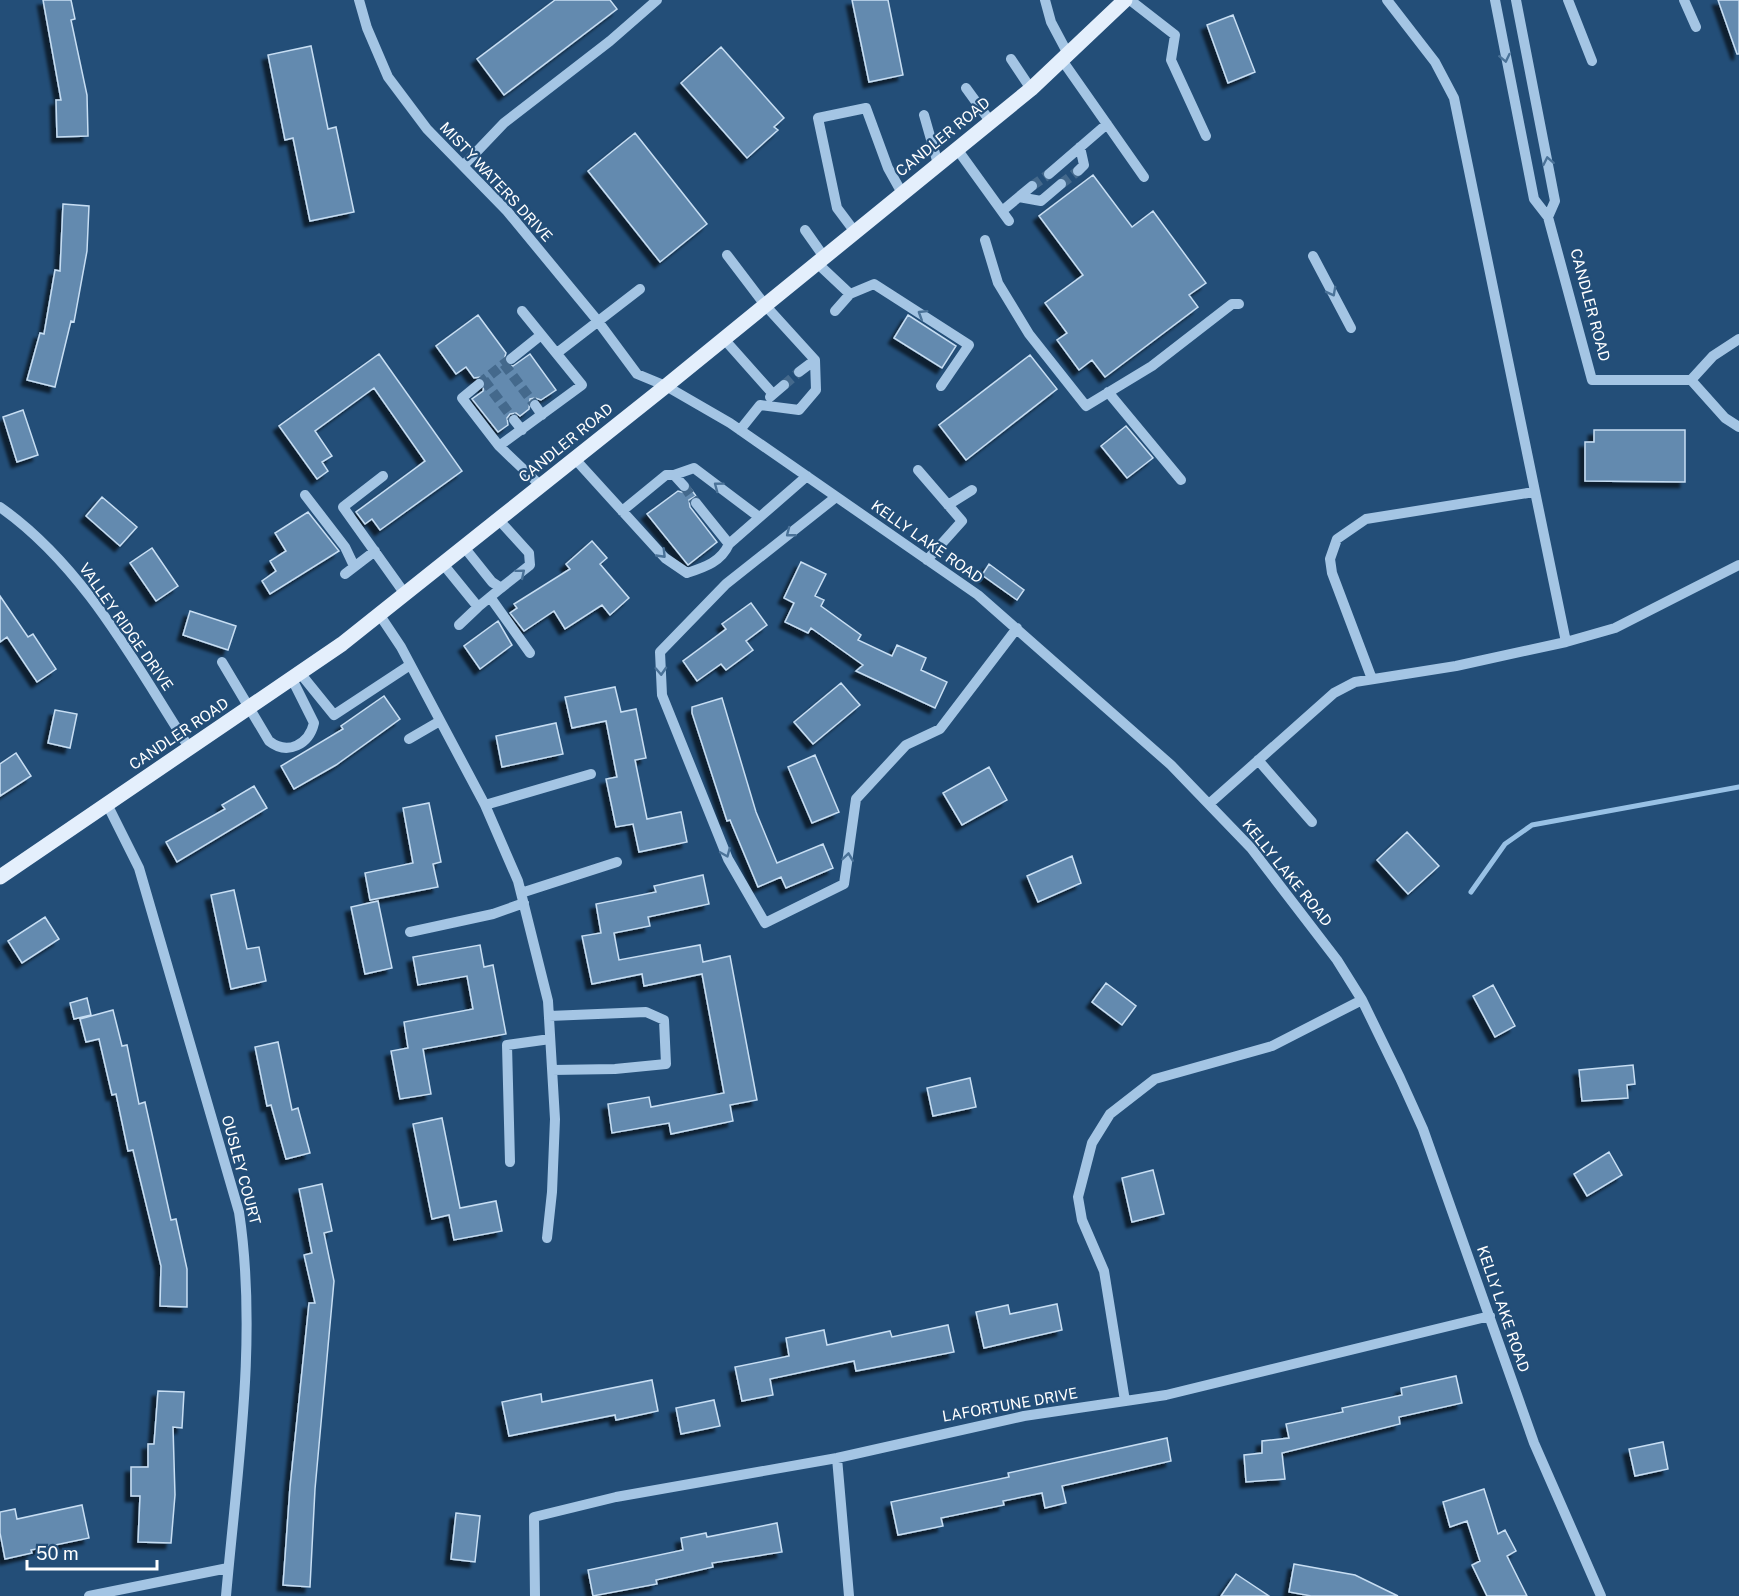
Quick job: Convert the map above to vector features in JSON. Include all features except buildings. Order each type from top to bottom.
[{"type":"main road","name":"CANDLER ROAD","points":[[0,877],[296,676],[380,614],[666,386],[957,149],[1030,88],[1127,0]]},
{"type":"street","name":"MISTY WATERS DRIVE","points":[[359,0],[366,28],[388,77],[427,129],[507,211],[597,320],[637,374],[666,386]]},
{"type":"street","points":[[464,166],[504,123],[610,41],[657,0]]},
{"type":"street","points":[[1046,0],[1051,22],[1065,57],[1144,177]]},
{"type":"street","points":[[1127,0],[1175,35],[1171,60],[1206,136]]},
{"type":"street","points":[[1388,0],[1435,62],[1454,98],[1566,642]]},
{"type":"street","name":"CANDLER ROAD","points":[[1495,0],[1534,199],[1548,217],[1593,380],[1691,380]]},
{"type":"street","name":"CANDLER ROAD","points":[[1516,0],[1555,201],[1548,217]]},
{"type":"street","points":[[1568,0],[1592,61]]},
{"type":"street","points":[[1684,0],[1696,27]]},
{"type":"street","points":[[1011,59],[1030,88]]},
{"type":"street","points":[[966,88],[990,121]]},
{"type":"street","points":[[855,232],[837,208],[818,118],[866,108],[888,168],[902,193]]},
{"type":"street","points":[[924,115],[938,164]]},
{"type":"street","points":[[1048,174],[1107,124]]},
{"type":"street","points":[[1077,171],[1084,165],[1080,147]]},
{"type":"street","points":[[957,149],[1009,221]]},
{"type":"street","points":[[1018,197],[1041,201],[1061,184]]},
{"type":"street","points":[[1002,211],[1032,186]]},
{"type":"street","points":[[805,230],[820,260],[850,294]]},
{"type":"street","points":[[985,240],[998,283],[1029,334],[1086,406],[1152,366],[1232,304],[1239,304]]},
{"type":"street","points":[[727,255],[765,305],[815,360],[816,390],[799,410],[760,405]]},
{"type":"street","points":[[1313,256],[1351,328]]},
{"type":"street","points":[[835,311],[850,294],[874,284],[969,345],[941,386]]},
{"type":"street","points":[[557,353],[640,289]]},
{"type":"street","points":[[499,446],[582,385],[522,311]]},
{"type":"street","points":[[511,359],[541,335]]},
{"type":"street","points":[[724,339],[773,394]]},
{"type":"street","points":[[1739,339],[1713,356],[1691,380],[1725,418],[1739,427]]},
{"type":"street","points":[[800,372],[815,360]]},
{"type":"street","points":[[478,384],[462,398],[499,446],[541,486]]},
{"type":"street","points":[[740,430],[760,405],[784,385]]},
{"type":"street","name":"KELLY LAKE ROAD","points":[[666,386],[740,430],[978,595],[1171,765],[1251,848],[1337,960],[1362,1000],[1423,1129],[1534,1443],[1601,1596]]},
{"type":"street","points":[[1108,392],[1181,480]]},
{"type":"street","points":[[535,405],[542,415]]},
{"type":"street","points":[[514,420],[522,430]]},
{"type":"street","points":[[575,459],[665,558],[687,573],[710,565],[725,554],[729,544],[807,476]]},
{"type":"street","points":[[622,511],[666,475],[674,475],[694,468],[759,518]]},
{"type":"street","points":[[918,470],[962,521],[927,560]]},
{"type":"street","points":[[674,475],[684,486]]},
{"type":"street","points":[[382,476],[343,507],[405,594]]},
{"type":"street","points":[[948,505],[972,490]]},
{"type":"street","points":[[1372,679],[1332,573],[1330,559],[1337,538],[1347,529],[1366,519],[1534,492]]},
{"type":"street","points":[[305,495],[345,547],[354,566]]},
{"type":"street","points":[[836,496],[726,584],[660,652],[662,695],[728,859],[765,923],[844,884],[856,799],[906,745],[940,729],[1017,628]]},
{"type":"street","points":[[696,503],[729,544]]},
{"type":"street","name":"VALLEY RIDGE DRIVE","points":[[0,507],[21,522],[57,555],[81,585],[190,749]]},
{"type":"street","points":[[459,625],[530,565],[529,553],[499,520]]},
{"type":"street","points":[[464,547],[492,582],[501,588]]},
{"type":"street","points":[[345,574],[375,551]]},
{"type":"street","points":[[443,564],[478,607]]},
{"type":"street","points":[[1209,804],[1334,693],[1355,682],[1456,666],[1566,642],[1616,628],[1739,565]]},
{"type":"street","points":[[490,597],[530,653]]},
{"type":"street","points":[[380,614],[410,665],[484,805],[522,898],[548,1000],[555,1129],[547,1238]]},
{"type":"street","points":[[222,662],[251,707],[269,741],[279,748],[290,749],[298,744],[312,734],[315,723],[296,676]]},
{"type":"street","points":[[296,676],[334,715],[410,665]]},
{"type":"street","points":[[409,739],[440,721]]},
{"type":"street","points":[[1258,760],[1312,822]]},
{"type":"street","points":[[484,805],[591,774]]},
{"type":"street","name":"OUSLEY COURT","points":[[107,804],[139,868],[239,1212],[248,1330],[226,1596]]},
{"type":"street","points":[[410,932],[493,914],[522,898],[617,862]]},
{"type":"street","points":[[1125,1401],[1104,1271],[1082,1220],[1078,1197],[1092,1143],[1110,1114],[1155,1079],[1272,1046],[1362,1000]]},
{"type":"street","points":[[549,1016],[646,1012],[664,1020],[666,1064],[615,1069],[552,1070]]},
{"type":"street","points":[[510,1162],[507,1045],[550,1039]]},
{"type":"street","name":"LAFORTUNE DRIVE","points":[[535,1596],[534,1517],[616,1497],[837,1458],[1024,1416],[1166,1395],[1490,1316]]},
{"type":"street","points":[[837,1458],[849,1596]]},
{"type":"street","points":[[88,1596],[228,1568]]},
{"type":"waterway","points":[[1471,892],[1505,844],[1532,825],[1739,787]]},
{"type":"tunnel","points":[[1061,184],[1078,171]]},
{"type":"tunnel","points":[[1032,186],[1049,174]]},
{"type":"tunnel","points":[[479,384],[509,360]]},
{"type":"tunnel","points":[[504,364],[535,405]]},
{"type":"tunnel","points":[[784,385],[799,372]]},
{"type":"tunnel","points":[[484,380],[514,420]]},
{"type":"tunnel","points":[[684,486],[696,503]]}]
